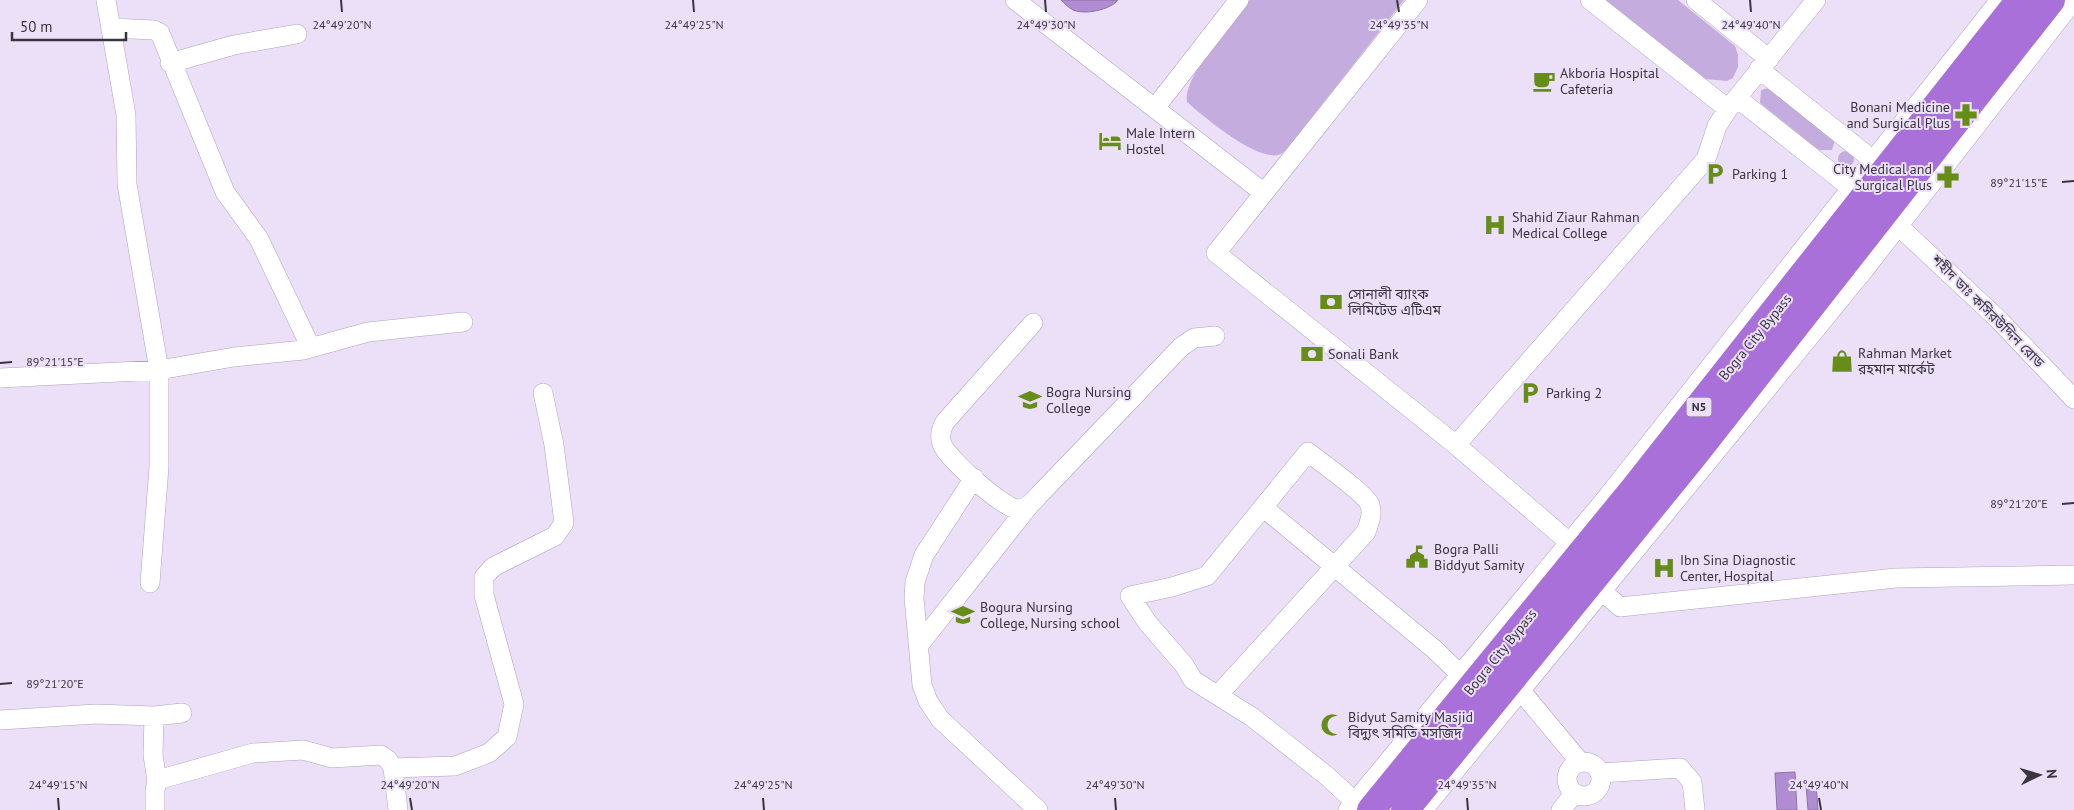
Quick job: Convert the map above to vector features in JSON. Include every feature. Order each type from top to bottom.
[{"type":"highway","name":"Bogra City Bypass","points":[[1358,807],[1639,482],[2020,0]]},
{"type":"highway","name":"Bogra City Bypass","points":[[1405,810],[1701,446],[2051,0]]},
{"type":"street","points":[[106,0],[126,115],[127,184],[159,370],[159,467],[150,583]]},
{"type":"street","points":[[1015,0],[1264,193]]},
{"type":"street","points":[[1154,108],[1239,0]]},
{"type":"street","points":[[1418,0],[1216,253],[1456,445],[1569,542]]},
{"type":"street","name":"শহীদ ডাঃ কসিরউদ্দিন রোড","points":[[1590,0],[1852,188],[1899,225],[1999,320],[2074,399]]},
{"type":"street","points":[[1696,0],[1764,64],[1874,161]]},
{"type":"street","points":[[1456,445],[1706,159],[1717,126],[1732,103],[1816,0]]},
{"type":"street","points":[[1218,695],[1366,532],[1371,514],[1370,505],[1360,493],[1308,452],[1207,576],[1172,587],[1130,596],[1147,622],[1184,665],[1193,680],[1252,717],[1326,776],[1358,807],[1460,674],[1569,542],[1874,161],[2000,0]]},
{"type":"street","points":[[1423,810],[1899,225],[2074,0]]},
{"type":"street","points":[[112,28],[154,30],[160,34],[170,63],[225,192],[259,239],[311,348]]},
{"type":"street","points":[[170,63],[234,45],[298,34]]},
{"type":"street","points":[[0,378],[159,370],[234,357],[311,348],[368,332],[463,322]]},
{"type":"street","points":[[1031,503],[1022,509],[1009,507],[945,451],[940,441],[941,428],[1033,323]]},
{"type":"street","points":[[919,645],[1031,503],[1181,347],[1194,338],[1215,336]]},
{"type":"street","points":[[393,768],[455,766],[489,754],[507,736],[514,704],[484,595],[484,578],[493,567],[555,536],[564,523],[554,445],[543,393]]},
{"type":"street","points":[[974,478],[918,569],[914,594],[924,690],[939,718],[1038,810]]},
{"type":"street","points":[[1264,508],[1434,649],[1460,674]]},
{"type":"street","points":[[1602,591],[1620,607],[1896,578],[2074,575]]},
{"type":"street","points":[[1517,696],[1576,764],[1594,765],[1600,773],[1601,784],[1595,793],[1584,796],[1574,794],[1570,789],[1566,778],[1576,764]]},
{"type":"street","points":[[0,720],[96,714],[154,716],[182,713]]},
{"type":"street","points":[[154,716],[153,755],[157,781],[155,790],[156,810]]},
{"type":"street","points":[[157,781],[253,753],[303,750],[332,758],[381,756],[388,760],[393,768],[398,810]]},
{"type":"street","points":[[1600,773],[1680,768],[1692,782],[1695,810]]},
{"type":"street","points":[[1561,810],[1574,794]]},
{"type":"shaded area","points":[[1061,0],[1118,0],[1103,9],[1084,12],[1073,10]]},
{"type":"shaded area","points":[[1250,0],[1404,0],[1290,145],[1278,155],[1268,155],[1256,151],[1230,136],[1187,102],[1188,91],[1201,64]]},
{"type":"shaded area","points":[[1606,0],[1678,0],[1735,46],[1738,55],[1738,67],[1733,78],[1727,81],[1705,79]]},
{"type":"shaded area","points":[[1772,87],[1835,140],[1832,150],[1819,150],[1760,103],[1761,90]]},
{"type":"shaded area","points":[[1843,151],[1849,151],[1854,156],[1852,165],[1843,167],[1838,162],[1838,156]]},
{"type":"shaded area","points":[[1795,772],[1797,810],[1777,810],[1775,773]]},
{"type":"shaded area","points":[[1816,784],[1818,810],[1808,810],[1806,785]]},
{"type":"place","name":"Akboria Hospital Cafeteria","points":[[1544,81]]},
{"type":"place","name":"Bonani Medicine and Surgical Plus","points":[[1966,115]]},
{"type":"place","name":"Male Intern Hostel","points":[[1110,141]]},
{"type":"place","name":"Parking 1","points":[[1715,174]]},
{"type":"place","name":"City Medical and Surgical Plus","points":[[1948,177]]},
{"type":"place","name":"Shahid Ziaur Rahman Medical College","points":[[1495,225]]},
{"type":"place","name":"সোনালী ব্যাংক লিমিটেড এটিএম","points":[[1331,302]]},
{"type":"place","name":"Sonali Bank","points":[[1312,354]]},
{"type":"place","name":"Rahman Market রহমান মার্কেট","points":[[1842,361]]},
{"type":"place","name":"Parking 2","points":[[1530,393]]},
{"type":"place","name":"Bogra Nursing College","points":[[1030,400]]},
{"type":"place","name":"Bogra Palli Biddyut Samity","points":[[1417,557]]},
{"type":"place","name":"Ibn Sina Diagnostic Center, Hospital","points":[[1664,568]]},
{"type":"place","name":"Bogura Nursing College, Nursing school","points":[[963,615]]},
{"type":"place","name":"Bidyut Samity Masjid বিদ্যুৎ সমিতি মসজিদ","points":[[1332,725]]}]
